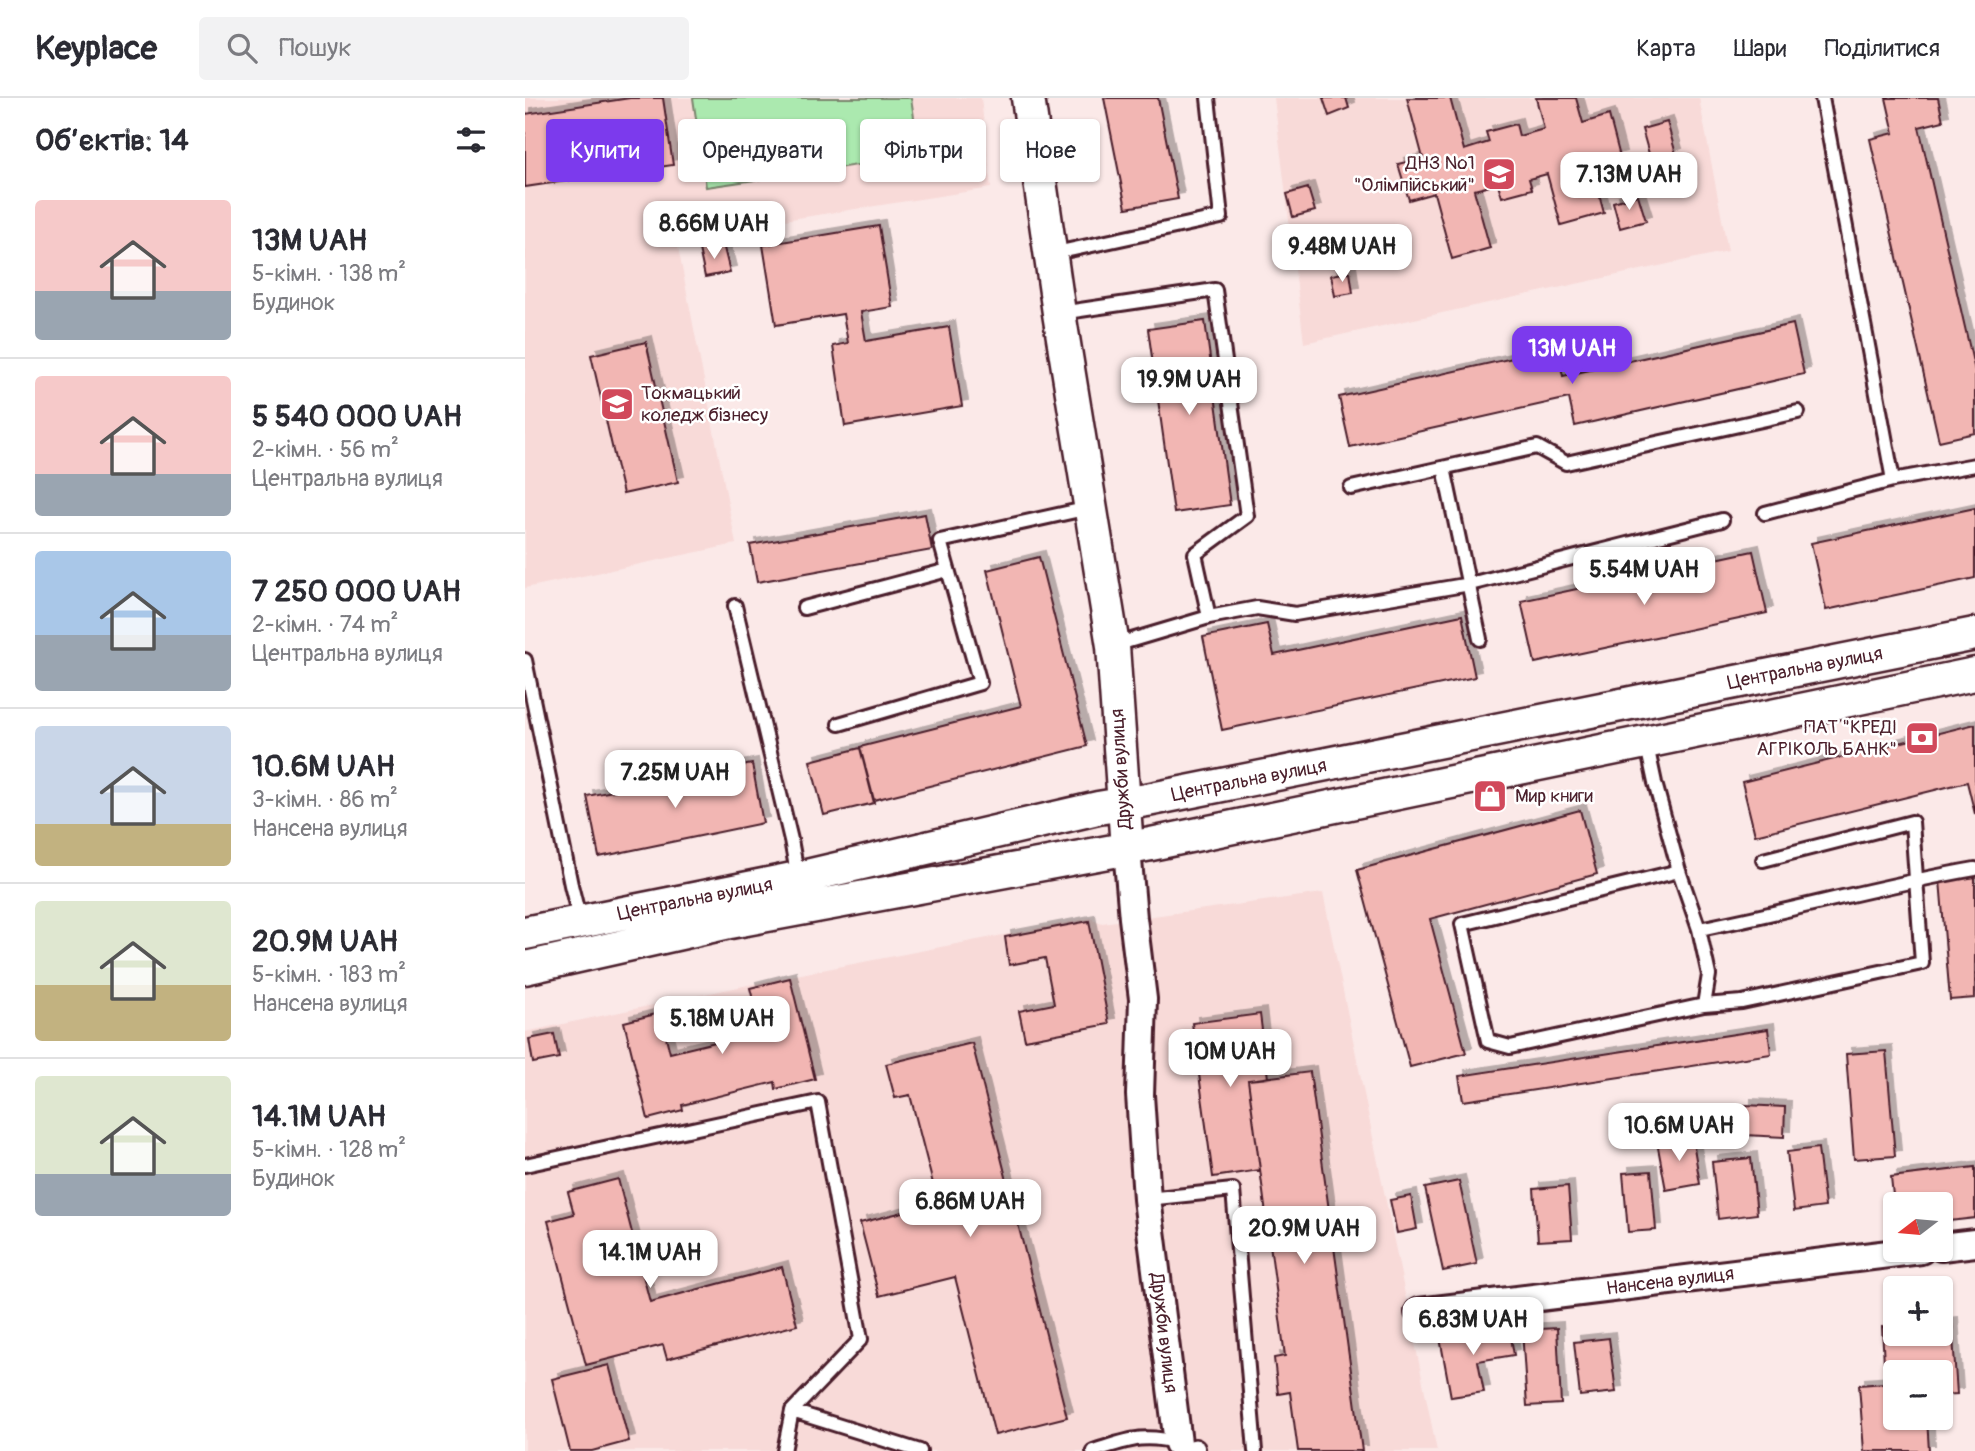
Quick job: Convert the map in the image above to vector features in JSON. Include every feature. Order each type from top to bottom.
[{"type":"street","name":"Дружби вулиця","points":[[1028,98],[1112,646],[1133,918],[1143,999],[1140,1095],[1147,1199],[1193,1448]]},
{"type":"street","name":"Центральна вулиця","points":[[525,933],[798,878],[1085,811],[1975,634]]},
{"type":"street","name":"Центральна вулиця","points":[[525,968],[730,922],[1127,849],[1975,674]]},
{"type":"street","points":[[1953,1246],[1975,1243]]},
{"type":"street","name":"Нансена вулиця","points":[[1419,1312],[1883,1255]]},
{"type":"lane","points":[[1050,254],[1221,218],[1208,98]]},
{"type":"lane","points":[[1822,98],[1892,480]]},
{"type":"lane","points":[[1059,313],[1215,290],[1247,516],[1195,554],[1209,618]]},
{"type":"lane","points":[[1352,488],[1537,447],[1566,463],[1798,412]]},
{"type":"lane","points":[[1765,513],[1892,480],[1975,465]]},
{"type":"lane","points":[[1444,468],[1480,639]]},
{"type":"lane","points":[[839,724],[980,683],[940,541],[1090,508]]},
{"type":"lane","points":[[1112,646],[1209,618],[1257,608],[1295,614],[1470,584],[1721,520]]},
{"type":"lane","points":[[804,608],[948,570]]},
{"type":"lane","points":[[735,606],[798,878]]},
{"type":"lane","points":[[525,660],[580,921]]},
{"type":"lane","points":[[1646,741],[1679,871],[1699,929],[1709,975],[1704,1006]]},
{"type":"lane","points":[[1679,871],[1462,924],[1488,1041],[1510,1047],[1704,1006],[1742,1002],[1922,963],[1912,822],[1763,860]]},
{"type":"lane","points":[[1699,929],[1770,915],[1915,879],[1975,869]]},
{"type":"lane","points":[[525,1165],[818,1102],[861,1339],[792,1411],[784,1451]]},
{"type":"lane","points":[[1147,1199],[1233,1190],[1255,1451]]},
{"type":"lane","points":[[792,1411],[921,1451]]},
{"type":"lane","points":[[1093,1451],[1137,1438],[1157,1437],[1193,1448]]},
{"type":"shaded area","name":"Токмацький коледж бізнесу","points":[[525,98],[981,98],[983,119],[860,119],[860,182],[986,182],[986,143],[991,188],[676,237],[736,544],[525,588]]},
{"type":"shaded area","name":"ДНЗ №1 \"Олімпійський\"","points":[[1274,98],[1699,98],[1728,251],[1304,343]]},
{"type":"shaded area","points":[[1323,893],[1437,1451],[525,1451],[525,1032],[791,976],[1090,918],[1102,923]]},
{"type":"green space","points":[[693,98],[911,98],[914,119],[860,119],[860,165],[846,167],[846,119],[696,119]]},
{"type":"green space","points":[[705,182],[741,182],[706,187]]},
{"type":"building","points":[[630,98],[663,98],[673,165],[664,166],[664,119],[546,119],[546,182],[559,182],[525,187],[525,114]]},
{"type":"building","points":[[1104,98],[1158,98],[1178,199],[1126,208]]},
{"type":"building","points":[[1323,98],[1346,98],[1349,108],[1329,116]]},
{"type":"building","points":[[1407,98],[1450,98],[1464,150],[1489,142],[1486,132],[1516,124],[1519,136],[1544,129],[1536,98],[1576,98],[1583,123],[1609,115],[1620,157],[1591,165],[1604,213],[1561,225],[1547,174],[1529,179],[1532,189],[1502,197],[1498,184],[1474,190],[1490,248],[1452,259],[1434,193],[1409,200],[1398,164],[1423,158]]},
{"type":"building","points":[[1886,98],[1938,98],[1943,121],[1919,127],[1975,371],[1975,433],[1939,441],[1870,139],[1894,133]]},
{"type":"building","points":[[1667,122],[1676,154],[1651,161],[1642,129]]},
{"type":"building","points":[[1308,188],[1315,211],[1293,217],[1287,194]]},
{"type":"building","points":[[1638,195],[1646,221],[1620,228],[1613,202]]},
{"type":"building","points":[[879,226],[892,307],[861,312],[866,341],[949,327],[962,406],[845,426],[833,346],[848,343],[843,314],[776,325],[763,245]]},
{"type":"building","points":[[723,244],[730,272],[705,277],[699,249]]},
{"type":"building","points":[[1350,272],[1353,293],[1335,296],[1331,275]]},
{"type":"building","points":[[1205,321],[1230,505],[1174,513],[1148,329]]},
{"type":"building","points":[[1793,324],[1804,374],[1575,426],[1569,398],[1350,447],[1339,397],[1557,348],[1563,376]]},
{"type":"building","points":[[646,342],[678,482],[623,494],[591,355]]},
{"type":"building","points":[[1975,508],[1975,578],[1826,610],[1811,543]]},
{"type":"building","points":[[925,514],[932,550],[757,582],[750,545]]},
{"type":"building","points":[[1753,551],[1767,613],[1535,663],[1521,601]]},
{"type":"building","points":[[1039,557],[1087,746],[874,800],[860,747],[1021,706],[987,570]]},
{"type":"building","points":[[1462,615],[1475,677],[1222,730],[1203,637],[1267,624],[1274,655]]},
{"type":"building","points":[[1975,724],[1975,814],[1967,782],[1755,835],[1742,782]]},
{"type":"building","points":[[860,748],[874,803],[824,815],[810,761]]},
{"type":"building","points":[[752,764],[763,823],[599,857],[587,796]]},
{"type":"building","points":[[1580,810],[1597,874],[1430,919],[1466,1053],[1410,1067],[1357,870]]},
{"type":"building","points":[[1975,877],[1975,998],[1950,1000],[1940,880]]},
{"type":"building","points":[[1089,921],[1109,1024],[1025,1040],[1019,1011],[1054,1004],[1045,958],[1009,965],[1005,937]]},
{"type":"building","points":[[790,978],[815,1079],[776,1089],[775,1082],[682,1105],[683,1110],[648,1119],[624,1022],[660,1013],[670,1053],[761,1031],[750,988]]},
{"type":"building","points":[[1260,1014],[1268,1078],[1248,1080],[1260,1170],[1213,1177],[1192,1023]]},
{"type":"building","points":[[1768,1029],[1771,1054],[1463,1101],[1459,1076]]},
{"type":"building","points":[[554,1034],[559,1058],[533,1063],[529,1039]]},
{"type":"building","points":[[972,1043],[1067,1417],[995,1435],[955,1277],[879,1296],[860,1223],[938,1203],[910,1095],[895,1098],[886,1064]]},
{"type":"building","points":[[1886,1051],[1895,1156],[1854,1159],[1846,1054]]},
{"type":"building","points":[[1310,1072],[1362,1451],[1298,1451],[1290,1392],[1278,1394],[1274,1358],[1285,1356],[1248,1080]]},
{"type":"building","points":[[1745,1105],[1785,1107],[1784,1137],[1744,1135]]},
{"type":"building","points":[[1692,1135],[1700,1184],[1666,1190],[1657,1142]]},
{"type":"building","points":[[1818,1148],[1825,1207],[1794,1211],[1787,1152]]},
{"type":"building","points":[[1751,1158],[1757,1214],[1718,1219],[1712,1162]]},
{"type":"building","points":[[1975,1167],[1975,1218],[1953,1221],[1953,1192],[1893,1192],[1891,1177]]},
{"type":"building","points":[[1651,1171],[1656,1230],[1628,1232],[1623,1173]]},
{"type":"building","points":[[618,1179],[650,1302],[782,1267],[797,1325],[667,1359],[663,1345],[586,1365],[548,1221],[574,1214],[568,1192]]},
{"type":"building","points":[[1459,1181],[1477,1264],[1443,1271],[1425,1188]]},
{"type":"building","points":[[1568,1186],[1572,1239],[1538,1241],[1534,1189]]},
{"type":"building","points":[[1411,1196],[1417,1229],[1397,1233],[1390,1200]]},
{"type":"building","points":[[1509,1326],[1514,1355],[1478,1361],[1484,1392],[1451,1397],[1440,1338]]},
{"type":"building","points":[[1557,1328],[1561,1404],[1527,1406],[1522,1330]]},
{"type":"building","points":[[1953,1337],[1957,1394],[1953,1394],[1953,1360],[1884,1360],[1883,1346],[1953,1346]]},
{"type":"building","points":[[1609,1338],[1616,1392],[1580,1396],[1574,1342]]},
{"type":"building","points":[[609,1365],[629,1441],[592,1451],[570,1451],[552,1379]]},
{"type":"building","points":[[1883,1383],[1883,1430],[1928,1430],[1929,1451],[1864,1451],[1859,1385]]},
{"type":"place","name":"ДНЗ №1 \"Олімпійський\"","points":[[1499,174]]},
{"type":"place","name":"Токмацький коледж бізнесу","points":[[617,404]]},
{"type":"place","name":"ПАТ \"КРЕДI АГРIКОЛЬ БАНК\"","points":[[1922,738]]},
{"type":"place","name":"Мир книги","points":[[1490,796]]}]
